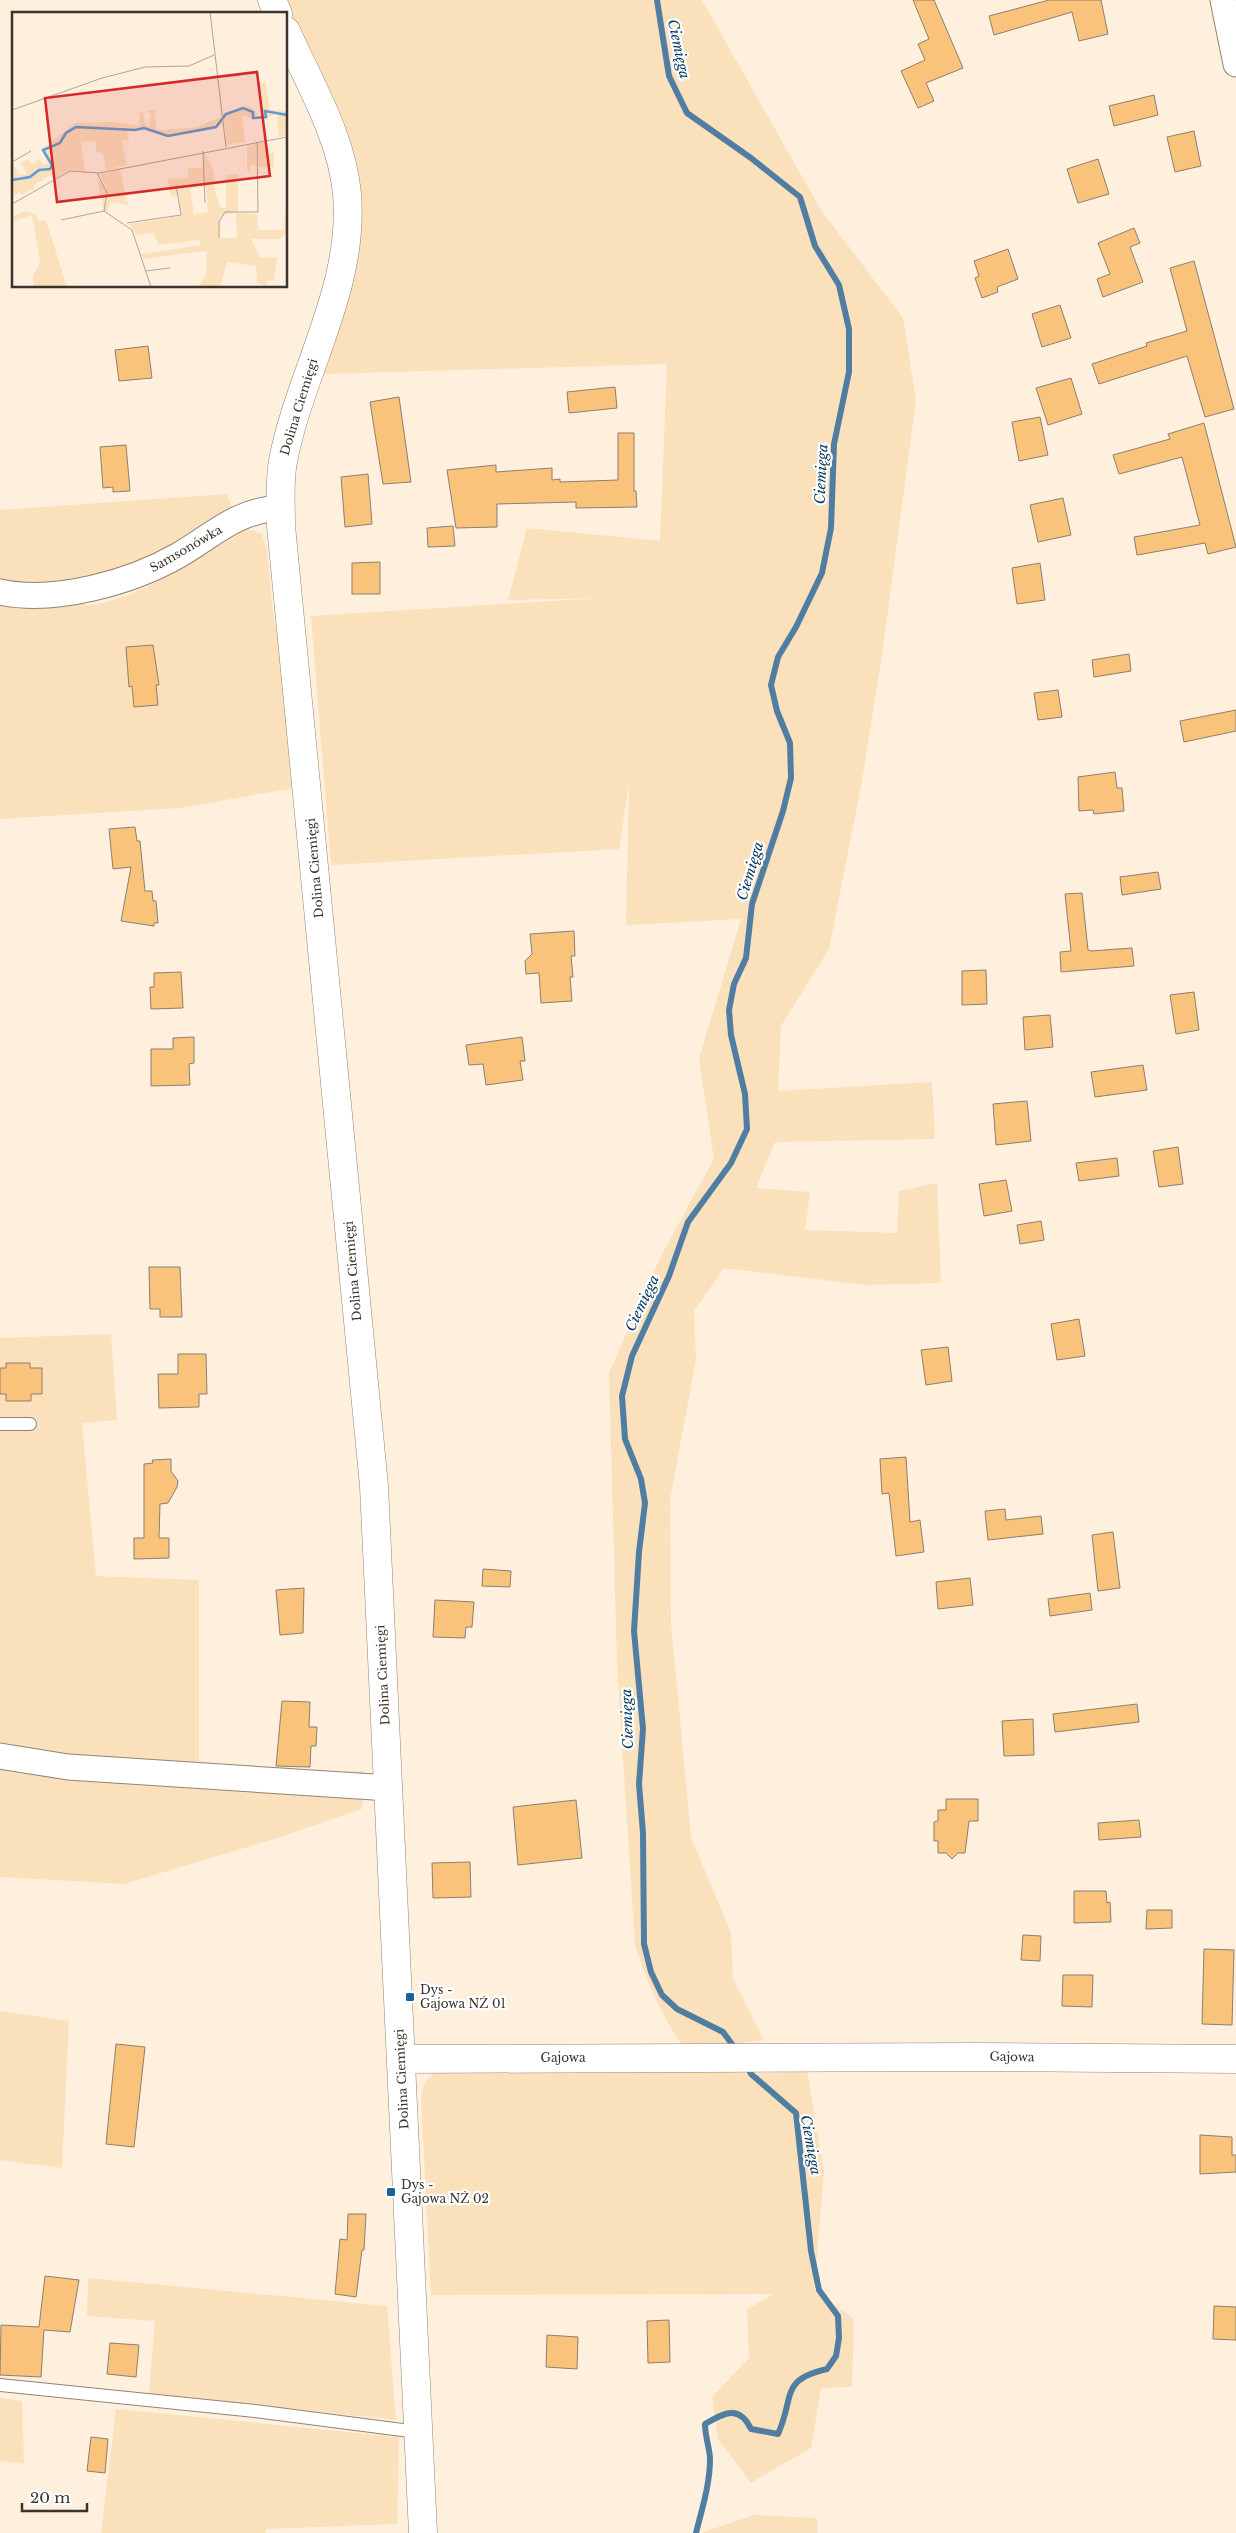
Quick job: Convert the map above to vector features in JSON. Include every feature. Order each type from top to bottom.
[{"type":"street","points":[[272,0],[277,12]]},
{"type":"street","points":[[1223,0],[1236,64]]},
{"type":"street","name":"Dolina Ciemięgi","points":[[288,35],[328,124],[342,168],[347,206],[346,238],[338,284],[283,461],[281,508],[374,1486],[401,2059],[405,2266],[418,2432],[423,2533]]},
{"type":"street","name":"Samsonówka","points":[[0,592],[28,595],[46,594],[94,588],[122,580],[146,572],[179,555],[247,513],[281,508]]},
{"type":"street","points":[[0,1756],[77,1768],[389,1788]]},
{"type":"street","name":"Gajowa","points":[[401,2059],[977,2057],[1236,2059]]},
{"type":"lane","points":[[0,1424],[30,1424]]},
{"type":"lane","points":[[0,2385],[255,2411],[418,2432]]},
{"type":"shaded area","points":[[283,0],[702,0],[821,210],[903,318],[916,400],[883,648],[862,781],[829,949],[781,1026],[778,1091],[932,1082],[935,1139],[775,1142],[756,1188],[810,1192],[805,1230],[897,1233],[899,1191],[937,1183],[941,1283],[865,1285],[724,1268],[694,1311],[696,1360],[670,1499],[671,1623],[691,1837],[731,1933],[733,1978],[764,2040],[718,2046],[682,2045],[655,1997],[635,1945],[617,1665],[609,1373],[661,1256],[714,1159],[699,1059],[741,919],[626,925],[629,783],[619,849],[331,865],[311,616],[600,598],[508,600],[527,528],[660,541],[667,364],[324,374],[349,293],[337,119]]},
{"type":"shaded area","points":[[227,494],[232,508],[164,553],[82,580],[85,605],[104,603],[146,587],[248,529],[262,534],[267,552],[273,613],[287,693],[295,788],[179,808],[0,819],[0,510]]},
{"type":"shaded area","points":[[111,1334],[117,1420],[82,1423],[96,1576],[199,1580],[199,1777],[365,1771],[362,1809],[274,1839],[124,1884],[0,1877],[0,1338]]},
{"type":"shaded area","points":[[0,2011],[69,2021],[62,2168],[0,2160]]},
{"type":"shaded area","points":[[439,2069],[715,2069],[751,2074],[807,2071],[824,2172],[814,2290],[854,2319],[852,2387],[821,2388],[811,2448],[751,2483],[718,2439],[712,2397],[749,2358],[747,2309],[774,2294],[431,2295],[421,2096],[425,2082]]},
{"type":"shaded area","points":[[88,2278],[387,2306],[396,2420],[149,2393],[155,2321],[87,2316]]},
{"type":"shaded area","points":[[0,2398],[22,2401],[24,2464],[0,2461]]},
{"type":"shaded area","points":[[116,2409],[399,2437],[397,2524],[266,2529],[266,2533],[101,2533]]},
{"type":"shaded area","points":[[754,2515],[817,2518],[817,2533],[701,2533]]},
{"type":"building","points":[[913,0],[934,0],[963,68],[926,83],[934,101],[918,108],[901,71],[925,60],[918,44],[929,39]]},
{"type":"building","points":[[1049,0],[1101,0],[1108,34],[1079,41],[1072,12],[994,35],[989,16]]},
{"type":"building","points":[[1154,95],[1158,115],[1114,126],[1109,106]]},
{"type":"building","points":[[1194,131],[1201,166],[1175,172],[1167,137]]},
{"type":"building","points":[[1098,159],[1109,194],[1078,203],[1067,169]]},
{"type":"building","points":[[1134,228],[1140,243],[1130,247],[1143,282],[1103,297],[1097,279],[1110,274],[1098,243]]},
{"type":"building","points":[[1008,249],[1018,279],[997,287],[998,292],[982,298],[975,278],[979,276],[974,261]]},
{"type":"building","points":[[1194,261],[1234,409],[1205,417],[1187,356],[1099,384],[1092,364],[1147,346],[1146,343],[1187,331],[1170,268]]},
{"type":"building","points":[[1060,305],[1071,338],[1042,347],[1032,314]]},
{"type":"building","points":[[148,346],[152,378],[119,381],[115,350]]},
{"type":"building","points":[[1071,378],[1082,414],[1048,425],[1036,388]]},
{"type":"building","points":[[615,387],[617,408],[569,413],[567,392]]},
{"type":"building","points":[[399,397],[411,482],[383,484],[370,402]]},
{"type":"building","points":[[1040,417],[1048,455],[1019,461],[1012,422]]},
{"type":"building","points":[[1204,423],[1236,547],[1208,554],[1205,543],[1137,555],[1134,537],[1200,525],[1182,457],[1119,474],[1113,455],[1170,439],[1168,434]]},
{"type":"building","points":[[618,433],[634,433],[634,491],[636,491],[637,507],[576,508],[576,502],[497,504],[497,527],[456,528],[447,470],[496,465],[496,472],[552,468],[552,480],[560,479],[560,482],[618,480]]},
{"type":"building","points":[[126,445],[130,491],[113,492],[113,487],[103,488],[100,447]]},
{"type":"building","points":[[368,474],[372,524],[345,527],[341,477]]},
{"type":"building","points":[[1063,498],[1071,535],[1038,542],[1030,505]]},
{"type":"building","points":[[453,526],[455,546],[428,547],[427,528]]},
{"type":"building","points":[[380,562],[380,594],[352,594],[352,563]]},
{"type":"building","points":[[1040,563],[1045,600],[1017,604],[1012,568]]},
{"type":"building","points":[[153,645],[159,685],[156,685],[158,705],[134,707],[132,686],[129,687],[126,647]]},
{"type":"building","points":[[1129,654],[1131,671],[1094,677],[1092,660]]},
{"type":"building","points":[[1058,690],[1062,717],[1038,720],[1034,693]]},
{"type":"building","points":[[1236,710],[1236,731],[1184,742],[1180,721]]},
{"type":"building","points":[[1115,772],[1117,788],[1122,788],[1124,811],[1094,814],[1093,810],[1079,811],[1078,777]]},
{"type":"building","points":[[135,827],[137,841],[140,841],[145,891],[152,891],[153,901],[156,901],[158,923],[154,923],[154,926],[121,921],[131,867],[113,869],[109,829]]},
{"type":"building","points":[[1158,872],[1161,889],[1122,895],[1120,877]]},
{"type":"building","points":[[1082,893],[1088,950],[1132,948],[1134,966],[1061,972],[1060,952],[1071,951],[1065,894]]},
{"type":"building","points":[[574,931],[575,956],[571,956],[573,977],[570,977],[572,1001],[541,1003],[539,973],[526,974],[525,961],[532,954],[530,934]]},
{"type":"building","points":[[986,970],[987,1004],[962,1005],[962,971]]},
{"type":"building","points":[[181,972],[183,1008],[151,1009],[150,987],[154,987],[154,973]]},
{"type":"building","points":[[1194,992],[1199,1030],[1176,1034],[1170,995]]},
{"type":"building","points":[[1050,1015],[1053,1047],[1025,1050],[1023,1017]]},
{"type":"building","points":[[194,1037],[194,1063],[189,1064],[190,1085],[151,1086],[151,1049],[173,1049],[173,1038]]},
{"type":"building","points":[[522,1037],[525,1061],[520,1061],[523,1080],[486,1085],[483,1064],[469,1065],[466,1045]]},
{"type":"building","points":[[1143,1065],[1147,1090],[1095,1097],[1091,1072]]},
{"type":"building","points":[[1027,1101],[1031,1141],[996,1145],[993,1104]]},
{"type":"building","points":[[1178,1147],[1183,1184],[1159,1187],[1153,1151]]},
{"type":"building","points":[[1117,1158],[1119,1176],[1079,1181],[1076,1163]]},
{"type":"building","points":[[1006,1180],[1012,1211],[984,1216],[979,1184]]},
{"type":"building","points":[[1041,1221],[1044,1240],[1020,1244],[1017,1225]]},
{"type":"building","points":[[149,1267],[180,1267],[182,1317],[160,1317],[160,1309],[150,1309]]},
{"type":"building","points":[[1079,1319],[1085,1356],[1057,1360],[1051,1324]]},
{"type":"building","points":[[948,1347],[952,1381],[926,1385],[921,1350]]},
{"type":"building","points":[[178,1354],[206,1354],[207,1394],[199,1394],[199,1407],[159,1408],[158,1374],[178,1374]]},
{"type":"building","points":[[6,1363],[30,1363],[30,1368],[42,1368],[42,1394],[31,1394],[31,1401],[6,1401],[6,1394],[0,1394],[0,1368],[6,1368]]},
{"type":"building","points":[[906,1457],[910,1522],[920,1520],[924,1552],[896,1556],[889,1493],[882,1494],[880,1459]]},
{"type":"building","points":[[171,1459],[171,1471],[178,1481],[177,1487],[168,1503],[160,1504],[159,1538],[169,1538],[169,1558],[134,1559],[134,1538],[144,1538],[144,1464],[153,1463],[152,1460]]},
{"type":"building","points":[[1005,1509],[1006,1520],[1041,1516],[1043,1534],[988,1540],[985,1511]]},
{"type":"building","points":[[1113,1532],[1120,1588],[1098,1591],[1092,1535]]},
{"type":"building","points":[[483,1569],[511,1571],[510,1587],[482,1586]]},
{"type":"building","points":[[970,1578],[973,1605],[938,1609],[936,1582]]},
{"type":"building","points":[[304,1588],[303,1633],[280,1635],[276,1590]]},
{"type":"building","points":[[1090,1593],[1092,1610],[1050,1616],[1048,1599]]},
{"type":"building","points":[[435,1600],[474,1602],[472,1627],[466,1627],[465,1638],[433,1637]]},
{"type":"building","points":[[282,1701],[310,1702],[309,1727],[317,1727],[316,1746],[311,1746],[310,1767],[276,1766]]},
{"type":"building","points":[[1137,1704],[1139,1722],[1055,1732],[1053,1714]]},
{"type":"building","points":[[1033,1719],[1034,1755],[1004,1756],[1002,1721]]},
{"type":"building","points":[[946,1799],[978,1799],[978,1821],[969,1821],[965,1853],[958,1853],[952,1859],[946,1853],[938,1853],[938,1841],[934,1841],[934,1822],[938,1821],[938,1810],[946,1810]]},
{"type":"building","points":[[576,1800],[582,1858],[518,1865],[513,1807]]},
{"type":"building","points":[[1139,1820],[1141,1837],[1099,1840],[1098,1823]]},
{"type":"building","points":[[470,1862],[471,1897],[433,1898],[432,1863]]},
{"type":"building","points":[[1074,1891],[1106,1891],[1107,1903],[1110,1902],[1111,1922],[1074,1923]]},
{"type":"building","points":[[1147,1910],[1172,1910],[1172,1928],[1146,1929]]},
{"type":"building","points":[[1023,1935],[1041,1936],[1040,1961],[1021,1960]]},
{"type":"building","points":[[1204,1949],[1234,1950],[1232,2025],[1202,2024]]},
{"type":"building","points":[[1063,1975],[1093,1975],[1092,2007],[1062,2006]]},
{"type":"building","points":[[116,2044],[145,2047],[134,2147],[106,2144]]},
{"type":"building","points":[[1200,2135],[1232,2137],[1232,2155],[1236,2155],[1236,2172],[1200,2174]]},
{"type":"building","points":[[348,2214],[366,2214],[364,2250],[362,2250],[356,2297],[335,2294],[340,2239],[347,2240]]},
{"type":"building","points":[[45,2276],[79,2280],[70,2332],[44,2330],[41,2377],[0,2375],[1,2325],[39,2327]]},
{"type":"building","points":[[1214,2306],[1236,2307],[1236,2340],[1213,2339]]},
{"type":"building","points":[[669,2320],[670,2362],[648,2363],[647,2321]]},
{"type":"building","points":[[547,2335],[578,2337],[577,2369],[546,2367]]},
{"type":"building","points":[[110,2343],[139,2345],[136,2377],[107,2374]]},
{"type":"building","points":[[91,2437],[108,2439],[105,2473],[87,2471]]},
{"type":"waterway","name":"Ciemięga","points":[[657,0],[669,76],[687,113],[751,158],[800,197],[815,246],[839,285],[849,329],[849,372],[834,444],[831,528],[822,573],[796,627],[778,657],[771,685],[777,711],[790,743],[791,778],[783,811],[752,904],[746,958],[734,984],[729,1010],[731,1035],[745,1094],[747,1129],[731,1163],[688,1222],[669,1276],[632,1356],[622,1396],[625,1439],[641,1479],[645,1503],[639,1552],[634,1631],[643,1729],[639,1784],[643,1833],[644,1944],[651,1972],[662,1995],[677,2009],[723,2032],[737,2051]]},
{"type":"waterway","name":"Ciemięga","points":[[696,2533],[710,2468],[705,2424],[731,2413],[741,2416],[751,2429],[778,2434],[795,2385],[812,2373],[827,2369],[836,2356],[839,2338],[838,2316],[819,2290],[811,2251],[796,2113],[751,2074],[747,2065]]},
{"type":"place","name":"Dys - Gajowa NŻ 01","points":[[410,1997]]},
{"type":"place","name":"Dys - Gajowa NŻ 02","points":[[391,2192]]}]
